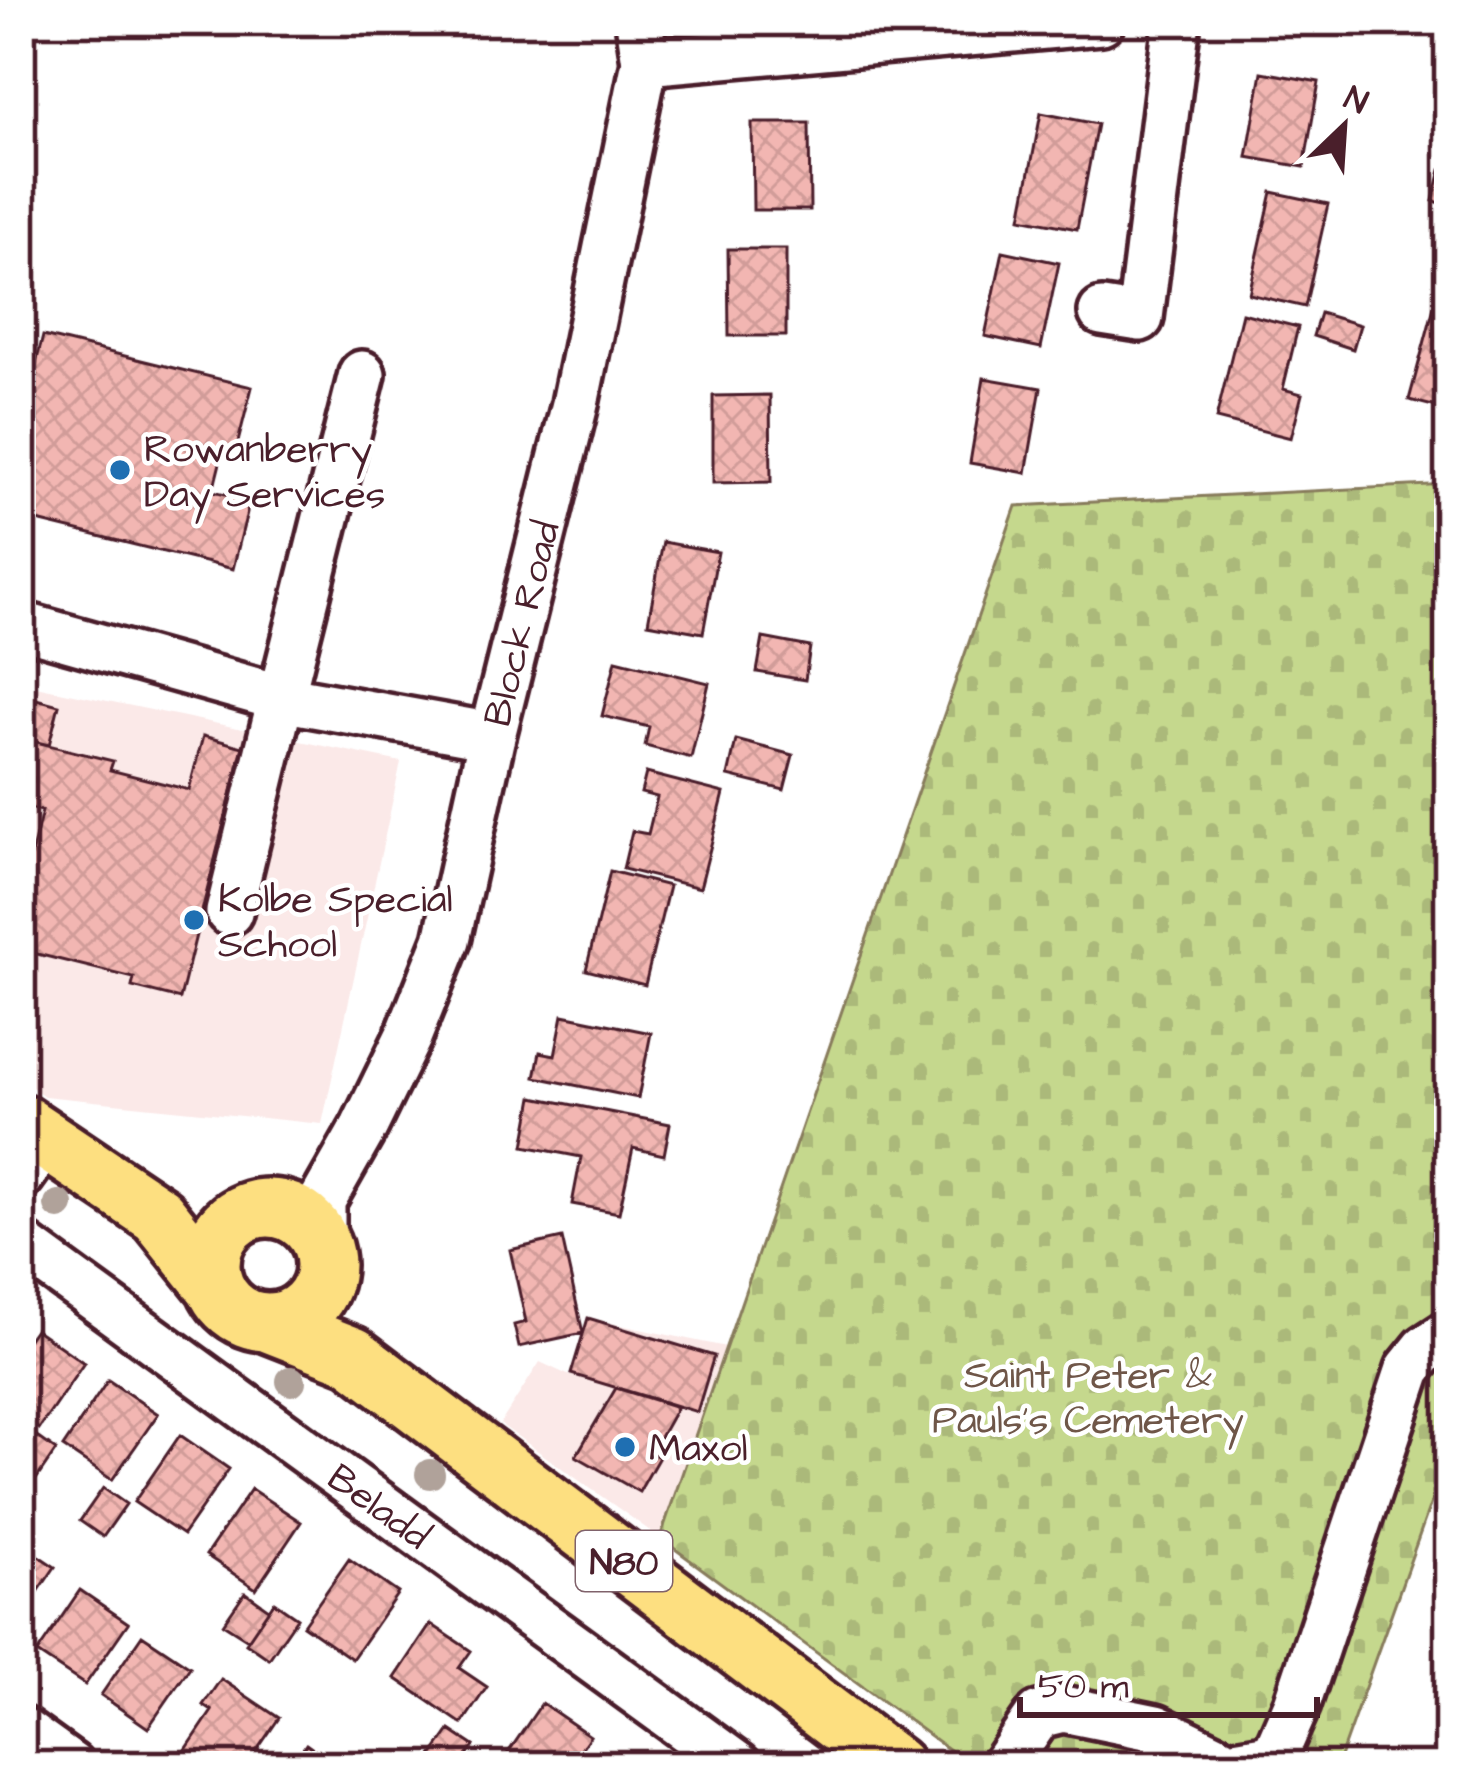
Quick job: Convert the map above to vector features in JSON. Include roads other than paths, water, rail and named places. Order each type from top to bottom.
[{"type":"main road","name":"N80","points":[[29,1146],[158,1215],[226,1304],[244,1317],[353,1356],[895,1766]]},
{"type":"main road","points":[[158,1215],[301,1232]]},
{"type":"main road","points":[[214,1285],[211,1263],[216,1240],[230,1223],[301,1232]]},
{"type":"main road","points":[[266,1322],[288,1319],[307,1307],[301,1232]]},
{"type":"main road","name":"N80","points":[[301,1232],[353,1356]]},
{"type":"street","points":[[642,41],[1101,21]]},
{"type":"street","points":[[1102,312],[1140,318],[1177,21]]},
{"type":"street","name":"Block Road","points":[[301,1232],[364,1127],[409,1035],[446,940],[575,404],[642,41]]},
{"type":"street","points":[[229,912],[362,374]]},
{"type":"street","points":[[21,625],[281,698],[492,736]]},
{"type":"street","name":"Beladd","points":[[21,1244],[738,1766]]},
{"type":"street","points":[[1004,1766],[1039,1715],[1063,1709],[1156,1728],[1228,1765],[1276,1752],[1297,1704],[1409,1369],[1426,1348],[1449,1333]]},
{"type":"street","points":[[21,1730],[70,1766]]},
{"type":"place","name":"Rowanberry Day Services","points":[[120,470]]},
{"type":"place","name":"Kolbe Special School","points":[[194,920]]},
{"type":"place","name":"Maxol","points":[[625,1447]]},
{"type":"park label","name":"Saint Peter & Pauls's Cemetery","points":[[1088,1396]]}]
